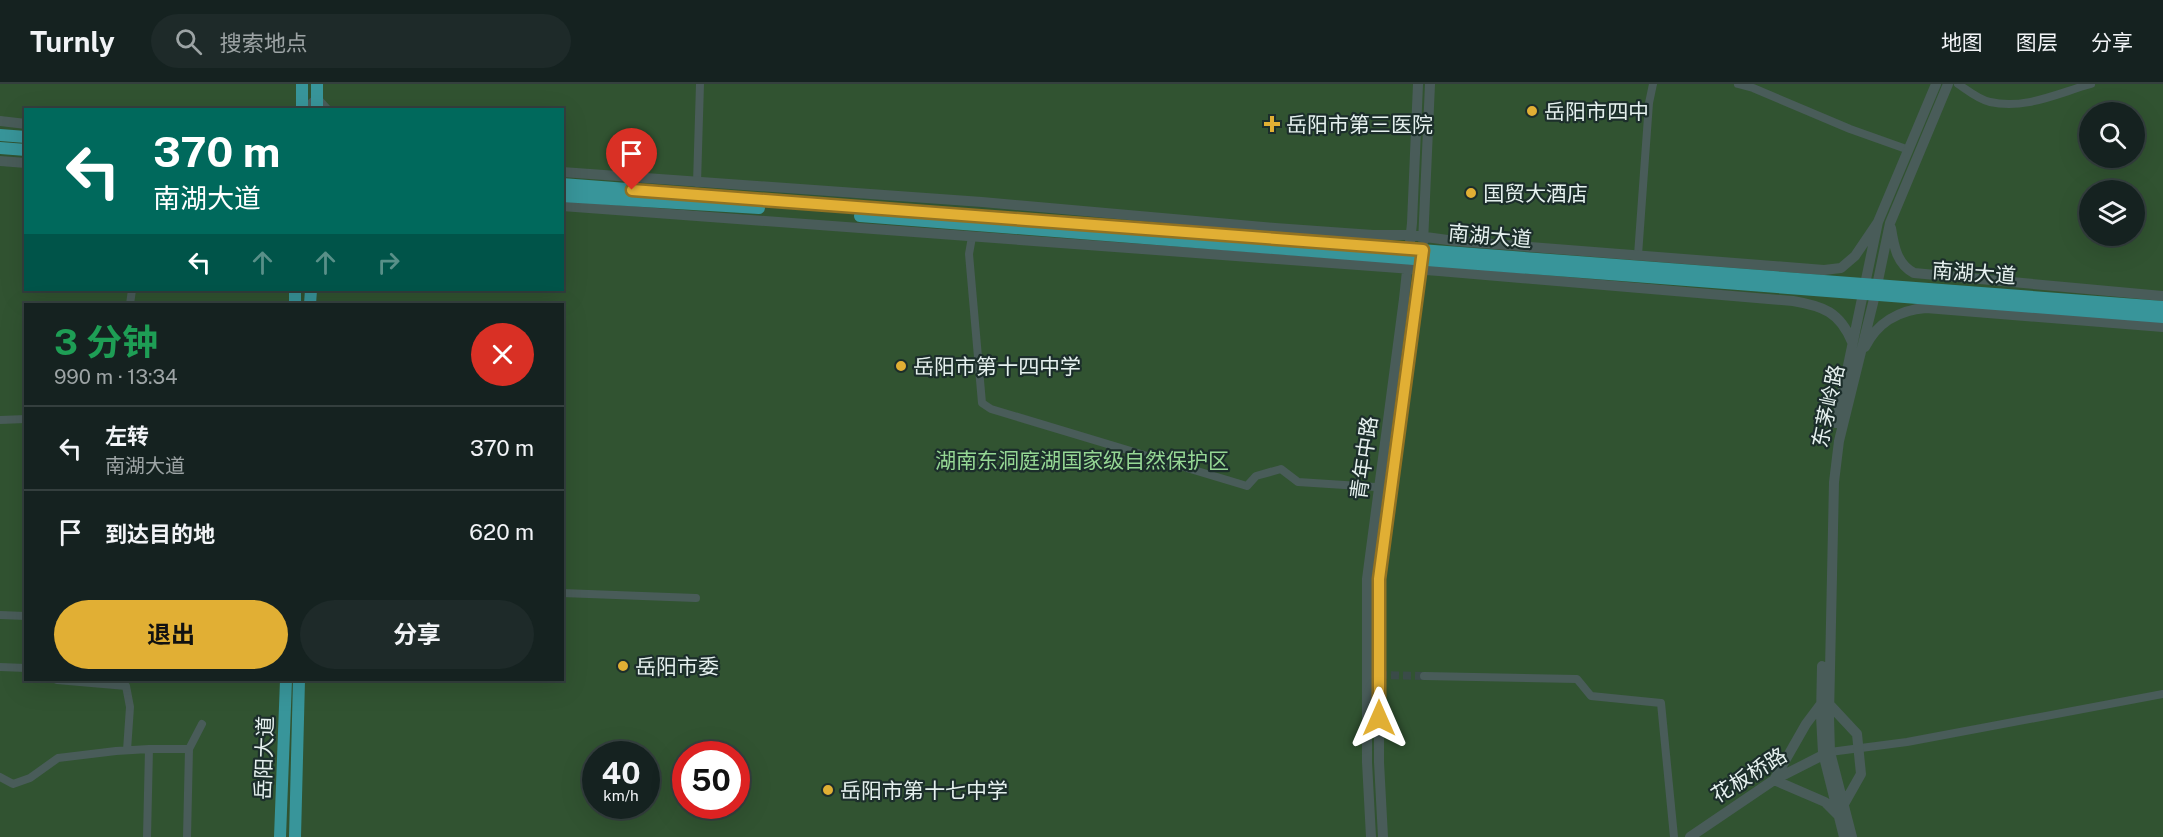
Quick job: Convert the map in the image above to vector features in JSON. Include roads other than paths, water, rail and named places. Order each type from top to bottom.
[{"type":"main road","points":[[302,84],[303,108]]},
{"type":"main road","points":[[317,84],[317,104]]},
{"type":"main road","name":"青年中路","points":[[1383,837],[1379,762],[1379,579],[1415,259],[1418,84]]},
{"type":"main road","name":"青年中路","points":[[1371,837],[1367,762],[1367,579],[1415,259],[1423,237],[1430,84]]},
{"type":"main road","name":"东茅岭路","points":[[1825,704],[1834,482],[1839,441],[1859,359],[1878,222],[1936,84]]},
{"type":"main road","name":"东茅岭路","points":[[1827,753],[1825,704],[1828,481],[1833,441],[1852,342],[1890,223],[1948,84]]},
{"type":"main road","points":[[0,121],[24,124]]},
{"type":"main road","points":[[0,135],[24,137]]},
{"type":"main road","points":[[0,148],[24,150]]},
{"type":"main road","points":[[0,161],[24,163]]},
{"type":"main road","points":[[564,172],[982,202],[1275,228],[1373,235],[1407,235],[1455,241],[1824,270],[1841,268],[1855,256],[1878,222]]},
{"type":"main road","name":"南湖大道","points":[[564,184],[1415,259]]},
{"type":"main road","name":"南湖大道","points":[[564,196],[796,211],[1415,259],[2157,312]]},
{"type":"main road","points":[[564,206],[972,237],[1415,259],[1816,305],[1831,313],[1846,327],[1852,342]]},
{"type":"main road","points":[[1890,223],[1894,247],[1900,261],[1914,273],[2163,296]]},
{"type":"main road","points":[[1859,359],[1868,340],[1888,320],[1910,309],[2163,327]]},
{"type":"main road","name":"岳阳大道","points":[[280,837],[286,681]]},
{"type":"main road","name":"岳阳大道","points":[[295,837],[299,681]]},
{"type":"main road","points":[[1839,816],[1826,801],[1774,780],[1801,732],[1825,704],[1857,734],[1861,774],[1844,804]]},
{"type":"main road","points":[[1827,753],[1852,837]]},
{"type":"main road","points":[[1827,753],[1844,837]]},
{"type":"main road","name":"花板桥路","points":[[1690,837],[1774,780],[1827,753]]},
{"type":"street","points":[[697,183],[700,84]]},
{"type":"street","points":[[1638,255],[1649,104],[1653,84]]},
{"type":"street","points":[[1738,84],[1909,150]]},
{"type":"street","points":[[1763,93],[1768,84]]},
{"type":"street","points":[[1958,84],[1989,102],[2007,104],[2034,103],[2056,93],[2091,84]]},
{"type":"street","points":[[972,237],[969,254],[982,403],[991,409],[1247,486],[1256,476],[1281,469],[1298,482],[1391,488]]},
{"type":"street","points":[[0,420],[24,419]]},
{"type":"street","points":[[564,593],[696,598]]},
{"type":"street","points":[[0,615],[24,616]]},
{"type":"street","points":[[0,667],[24,668]]},
{"type":"street","points":[[1424,676],[1577,679],[1590,696],[1661,703],[1674,837]]},
{"type":"street","points":[[68,681],[126,686],[130,707],[127,750]]},
{"type":"street","points":[[1827,753],[1907,742],[2163,694]]},
{"type":"street","points":[[187,837],[189,749],[202,724]]},
{"type":"street","points":[[147,837],[149,749]]},
{"type":"street","points":[[0,777],[13,784],[30,778],[58,758],[127,750],[189,749]]},
{"type":"tunnel","points":[[1379,675],[1424,676]]},
{"type":"place","name":"岳阳市四中","points":[[1532,111]]},
{"type":"place","name":"岳阳市第三医院","points":[[1272,124]]},
{"type":"place","name":"国贸大酒店","points":[[1471,193]]},
{"type":"place","name":"岳阳市第十四中学","points":[[901,366]]},
{"type":"place","name":"岳阳市委","points":[[623,666]]},
{"type":"place","name":"岳阳市第十七中学","points":[[828,790]]},
{"type":"park label","name":"湖南东洞庭湖国家级自然保护区","points":[[1082,460]]}]
